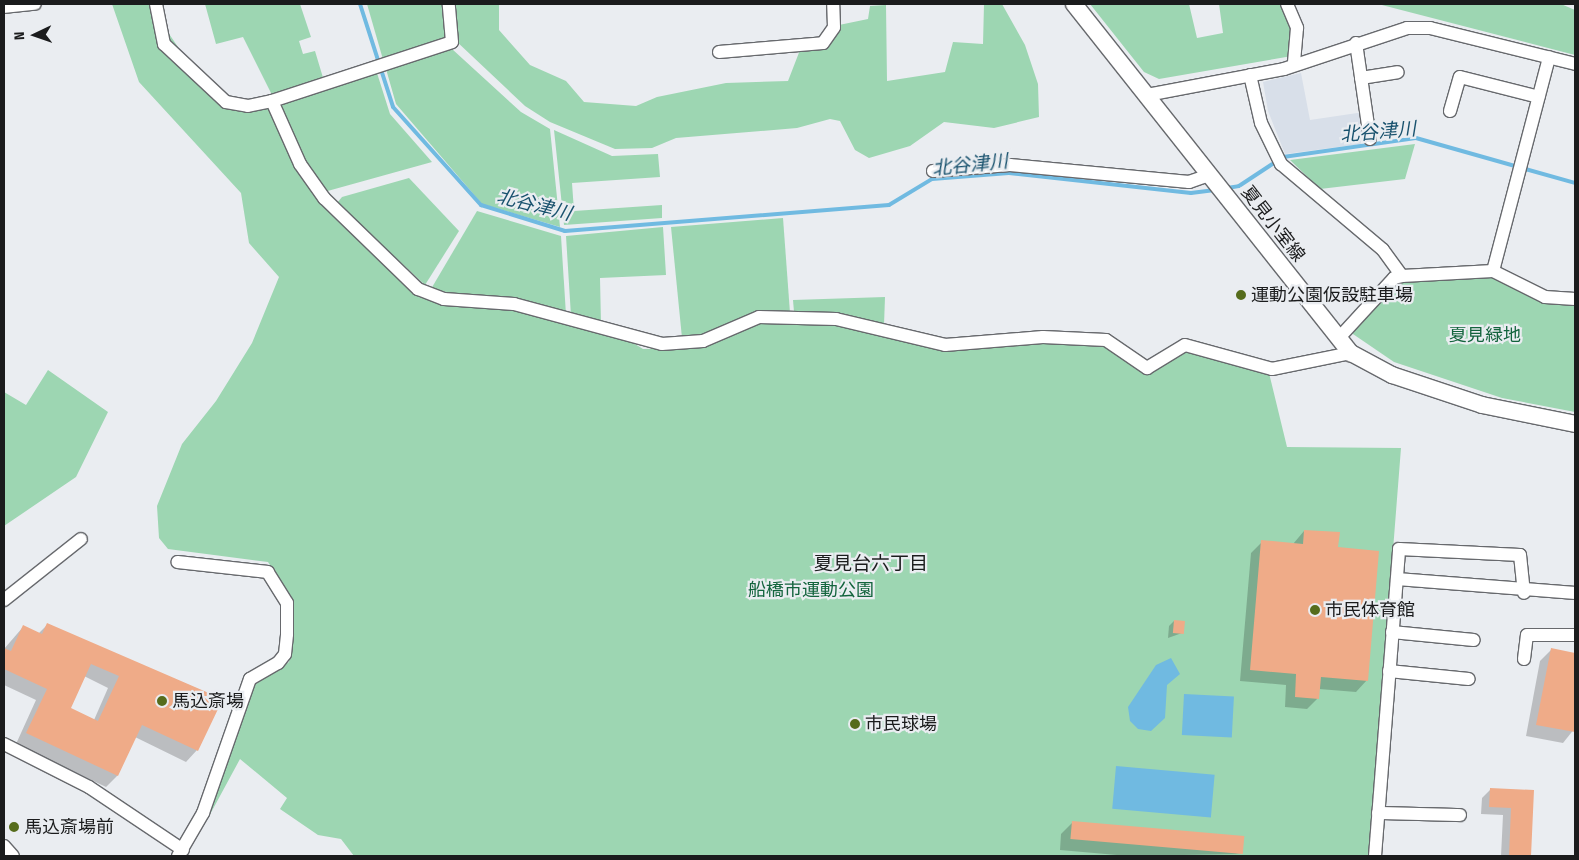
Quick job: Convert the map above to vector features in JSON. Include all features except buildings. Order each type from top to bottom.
[{"type":"main road","name":"夏見小室線","points":[[1074,4],[1351,353],[1392,375],[1482,405],[1575,424]]},
{"type":"street","points":[[4,6],[35,4]]},
{"type":"street","points":[[156,4],[164,44],[217,96],[238,105],[272,101],[452,42],[449,4]]},
{"type":"street","points":[[718,52],[823,43],[834,27],[833,4]]},
{"type":"street","points":[[1287,4],[1297,28],[1294,65]]},
{"type":"street","points":[[1147,96],[1294,65],[1396,28],[1430,28],[1575,64]]},
{"type":"street","points":[[1356,43],[1370,139]]},
{"type":"street","points":[[1493,271],[1549,57]]},
{"type":"street","points":[[1361,78],[1398,72]]},
{"type":"street","points":[[1250,75],[1261,123],[1278,159],[1383,250],[1402,276]]},
{"type":"street","points":[[1450,111],[1460,77],[1538,97]]},
{"type":"street","points":[[272,101],[300,164],[324,198],[418,289],[444,299],[514,304],[662,344],[703,341],[750,319],[768,317],[836,319],[945,345],[1043,337],[1106,340],[1147,368],[1185,345],[1272,369],[1351,353]]},
{"type":"street","points":[[933,171],[1010,165],[1216,184]]},
{"type":"street","points":[[1338,339],[1394,278],[1402,276],[1493,271],[1544,297],[1575,299]]},
{"type":"street","points":[[4,600],[80,538]]},
{"type":"street","points":[[1375,856],[1399,549],[1520,555],[1524,593]]},
{"type":"street","points":[[4,744],[89,787],[180,853],[203,813],[250,679],[285,654],[287,603],[268,572],[178,562]]},
{"type":"street","points":[[1396,580],[1524,593],[1575,593]]},
{"type":"street","points":[[1392,632],[1474,640]]},
{"type":"street","points":[[1524,659],[1527,635],[1575,635]]},
{"type":"street","points":[[1389,671],[1469,679]]},
{"type":"street","points":[[1378,814],[1460,815]]},
{"type":"street","points":[[4,846],[13,856]]},
{"type":"shaded area","points":[[1301,73],[1310,120],[1364,112],[1369,143],[1285,154],[1268,111],[1263,82]]},
{"type":"green space","name":"船橋市運動公園","points":[[112,4],[156,4],[163,25],[193,69],[243,111],[268,108],[301,174],[321,201],[419,297],[434,302],[513,308],[630,341],[643,349],[700,348],[754,322],[840,325],[927,345],[1059,341],[1103,346],[1140,370],[1186,348],[1269,373],[1287,447],[1401,448],[1369,856],[354,856],[341,839],[318,835],[280,809],[287,798],[240,759],[207,820],[253,686],[289,662],[294,603],[268,562],[168,549],[159,538],[157,506],[182,444],[216,401],[252,343],[279,277],[249,243],[241,193],[139,82]]},
{"type":"green space","points":[[205,4],[300,4],[311,37],[299,41],[303,54],[315,51],[324,81],[272,95],[243,37],[216,44]]},
{"type":"green space","points":[[367,4],[445,4],[448,38],[384,63]]},
{"type":"green space","points":[[453,4],[499,4],[499,30],[530,65],[566,81],[584,102],[636,106],[657,97],[726,83],[788,81],[800,50],[839,25],[868,19],[870,6],[886,5],[887,81],[945,72],[953,42],[983,44],[984,4],[1002,4],[1025,45],[1038,84],[1039,117],[994,128],[944,122],[910,146],[869,158],[855,150],[840,121],[830,119],[797,128],[676,138],[652,148],[615,149],[550,122],[525,106],[455,40]]},
{"type":"green space","points":[[1090,4],[1189,4],[1197,38],[1223,33],[1219,4],[1283,4],[1295,28],[1292,56],[1159,79],[1144,72]]},
{"type":"green space","points":[[1378,4],[1561,4],[1575,10],[1575,55]]},
{"type":"green space","points":[[452,49],[521,112],[550,129],[560,227],[482,204],[396,104],[386,69]]},
{"type":"green space","points":[[377,73],[390,114],[432,162],[324,192],[304,164],[278,106],[280,102]]},
{"type":"green space","points":[[554,130],[612,156],[658,154],[660,177],[572,183],[574,211],[662,205],[662,218],[564,225]]},
{"type":"green space","points":[[1415,144],[1405,179],[1320,189],[1290,160]]},
{"type":"green space","points":[[409,178],[459,231],[425,285],[337,203],[342,197]]},
{"type":"green space","points":[[477,211],[561,236],[566,315],[431,289]]},
{"type":"green space","points":[[783,218],[790,313],[701,338],[682,338],[671,227]]},
{"type":"green space","points":[[663,227],[666,275],[600,278],[601,324],[571,316],[566,236]]},
{"type":"green space","name":"夏見緑地","points":[[1489,276],[1575,304],[1575,412],[1502,398],[1394,362],[1350,332],[1396,283]]},
{"type":"green space","points":[[885,297],[884,325],[794,312],[793,300]]},
{"type":"green space","points":[[48,370],[108,412],[76,477],[4,526],[4,392],[26,405]]},
{"type":"water","points":[[1171,658],[1180,674],[1167,685],[1165,718],[1151,731],[1138,729],[1130,721],[1128,707],[1156,665]]},
{"type":"water","points":[[1184,694],[1234,697],[1232,738],[1182,735]]},
{"type":"water","points":[[1116,766],[1215,775],[1211,817],[1112,809]]},
{"type":"waterway","name":"北谷津川","points":[[360,4],[393,107],[481,205],[565,231],[889,205],[932,179],[1009,173],[1191,193],[1215,190]]},
{"type":"waterway","name":"北谷津川","points":[[1227,188],[1239,186],[1283,157],[1416,138],[1575,183]]},
{"type":"place","name":"運動公園仮設駐車場","points":[[1241,295]]},
{"type":"place","name":"市民体育館","points":[[1315,610]]},
{"type":"place","name":"馬込斎場","points":[[162,701]]},
{"type":"place","name":"市民球場","points":[[855,724]]},
{"type":"place","name":"馬込斎場前","points":[[14,827]]},
{"type":"district","name":"夏見台六丁目","points":[[871,564]]}]
